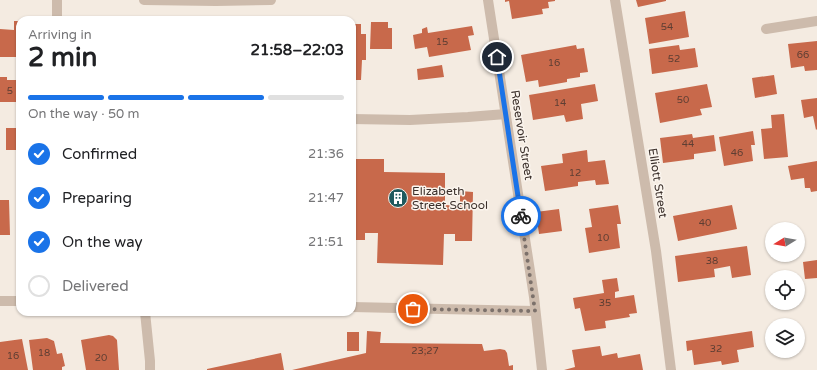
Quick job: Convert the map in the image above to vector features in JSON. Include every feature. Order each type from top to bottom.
[{"type":"street","points":[[57,0],[57,16]]},
{"type":"street","points":[[144,0],[271,0]]},
{"type":"street","name":"Reservoir Street","points":[[488,0],[535,311],[542,370]]},
{"type":"street","name":"Elliott Street","points":[[615,0],[656,251],[671,370]]},
{"type":"street","points":[[766,29],[817,21]]},
{"type":"street","points":[[356,119],[410,120],[506,114]]},
{"type":"street","points":[[0,301],[16,301]]},
{"type":"street","points":[[356,307],[535,311]]},
{"type":"street","points":[[145,316],[150,370]]},
{"type":"building","points":[[505,0],[555,1],[548,2],[549,8],[542,9],[543,14],[512,19],[509,1],[505,2]]},
{"type":"building","points":[[636,0],[666,0],[666,1],[638,7]]},
{"type":"building","points":[[685,11],[689,37],[649,44],[645,18]]},
{"type":"building","points":[[14,21],[16,21],[16,57],[0,57],[0,29],[14,30]]},
{"type":"building","points":[[371,22],[388,22],[388,28],[392,28],[392,49],[370,49]]},
{"type":"building","points":[[356,24],[361,24],[361,34],[366,34],[366,60],[362,60],[361,80],[356,80]]},
{"type":"building","points":[[472,26],[474,35],[468,36],[471,50],[429,57],[427,47],[415,49],[413,35],[422,33],[422,29],[427,27],[428,33]]},
{"type":"building","points":[[817,41],[817,70],[805,71],[804,66],[791,68],[788,44]]},
{"type":"building","points":[[576,45],[577,49],[584,48],[588,72],[580,73],[580,77],[567,79],[567,82],[539,87],[538,80],[526,82],[521,55]]},
{"type":"building","points":[[679,45],[680,50],[695,48],[698,67],[652,74],[649,49]]},
{"type":"building","points":[[442,65],[444,77],[418,80],[417,69]]},
{"type":"building","points":[[774,75],[777,94],[755,98],[752,78]]},
{"type":"building","points":[[0,77],[7,77],[7,80],[16,80],[16,102],[0,102]]},
{"type":"building","points":[[595,84],[598,101],[581,104],[583,119],[566,122],[564,115],[533,120],[529,95]]},
{"type":"building","points":[[707,84],[712,107],[700,109],[702,115],[660,123],[655,93]]},
{"type":"building","points":[[817,98],[816,130],[813,116],[804,118],[801,100]]},
{"type":"building","points":[[784,114],[788,157],[764,159],[761,129],[772,128],[771,115]]},
{"type":"building","points":[[6,128],[16,128],[16,150],[6,150]]},
{"type":"building","points":[[753,131],[755,145],[751,145],[753,161],[724,166],[719,137]]},
{"type":"building","points":[[692,134],[693,138],[714,135],[716,151],[694,154],[694,159],[663,163],[660,138]]},
{"type":"building","points":[[587,150],[588,162],[605,160],[609,184],[596,185],[595,180],[578,182],[578,186],[545,191],[541,166],[563,163],[562,154]]},
{"type":"building","name":"Elizabeth Street School","points":[[356,159],[384,159],[384,172],[445,173],[445,205],[460,206],[460,191],[473,192],[472,241],[455,241],[455,234],[444,234],[443,265],[377,263],[378,233],[365,233],[365,240],[356,240]]},
{"type":"building","points":[[817,161],[817,191],[811,192],[810,188],[805,188],[804,178],[791,180],[788,166]]},
{"type":"building","points":[[0,200],[9,200],[10,235],[0,235]]},
{"type":"building","points":[[618,205],[621,224],[617,224],[620,248],[589,253],[585,228],[592,227],[589,209]]},
{"type":"building","points":[[732,205],[737,229],[678,241],[673,216]]},
{"type":"building","points":[[559,209],[562,231],[539,234],[536,212]]},
{"type":"building","points":[[747,246],[751,275],[732,278],[730,266],[714,269],[715,277],[678,282],[675,256]]},
{"type":"building","points":[[817,260],[817,278],[805,279],[803,262]]},
{"type":"building","points":[[617,278],[619,291],[615,292],[615,298],[634,295],[637,313],[629,314],[630,317],[605,321],[606,328],[585,331],[580,308],[575,309],[573,298],[604,293],[602,280]]},
{"type":"building","points":[[367,331],[381,332],[380,343],[482,344],[484,351],[500,349],[505,350],[507,353],[509,366],[513,365],[513,370],[292,370],[366,353]]},
{"type":"building","points":[[752,331],[754,347],[737,350],[739,362],[722,365],[721,361],[694,365],[692,350],[687,351],[686,341]]},
{"type":"building","points":[[347,332],[359,332],[359,351],[347,351]]},
{"type":"building","points":[[109,335],[113,336],[117,340],[119,370],[86,370],[81,340]]},
{"type":"building","points":[[47,338],[54,341],[57,354],[62,353],[65,366],[62,367],[62,370],[33,370],[29,340]]},
{"type":"building","points":[[22,339],[28,370],[0,370],[0,342]]},
{"type":"building","points":[[600,346],[602,356],[617,353],[618,358],[640,354],[643,370],[564,370],[575,367],[572,350]]},
{"type":"building","points":[[281,353],[284,370],[207,370],[207,369]]},
{"type":"way so far","points":[[413,309],[535,311],[521,216]]},
{"type":"place","name":"Elizabeth Street School","points":[[398,198]]},
{"type":"route","points":[[497,57],[521,216]]}]
